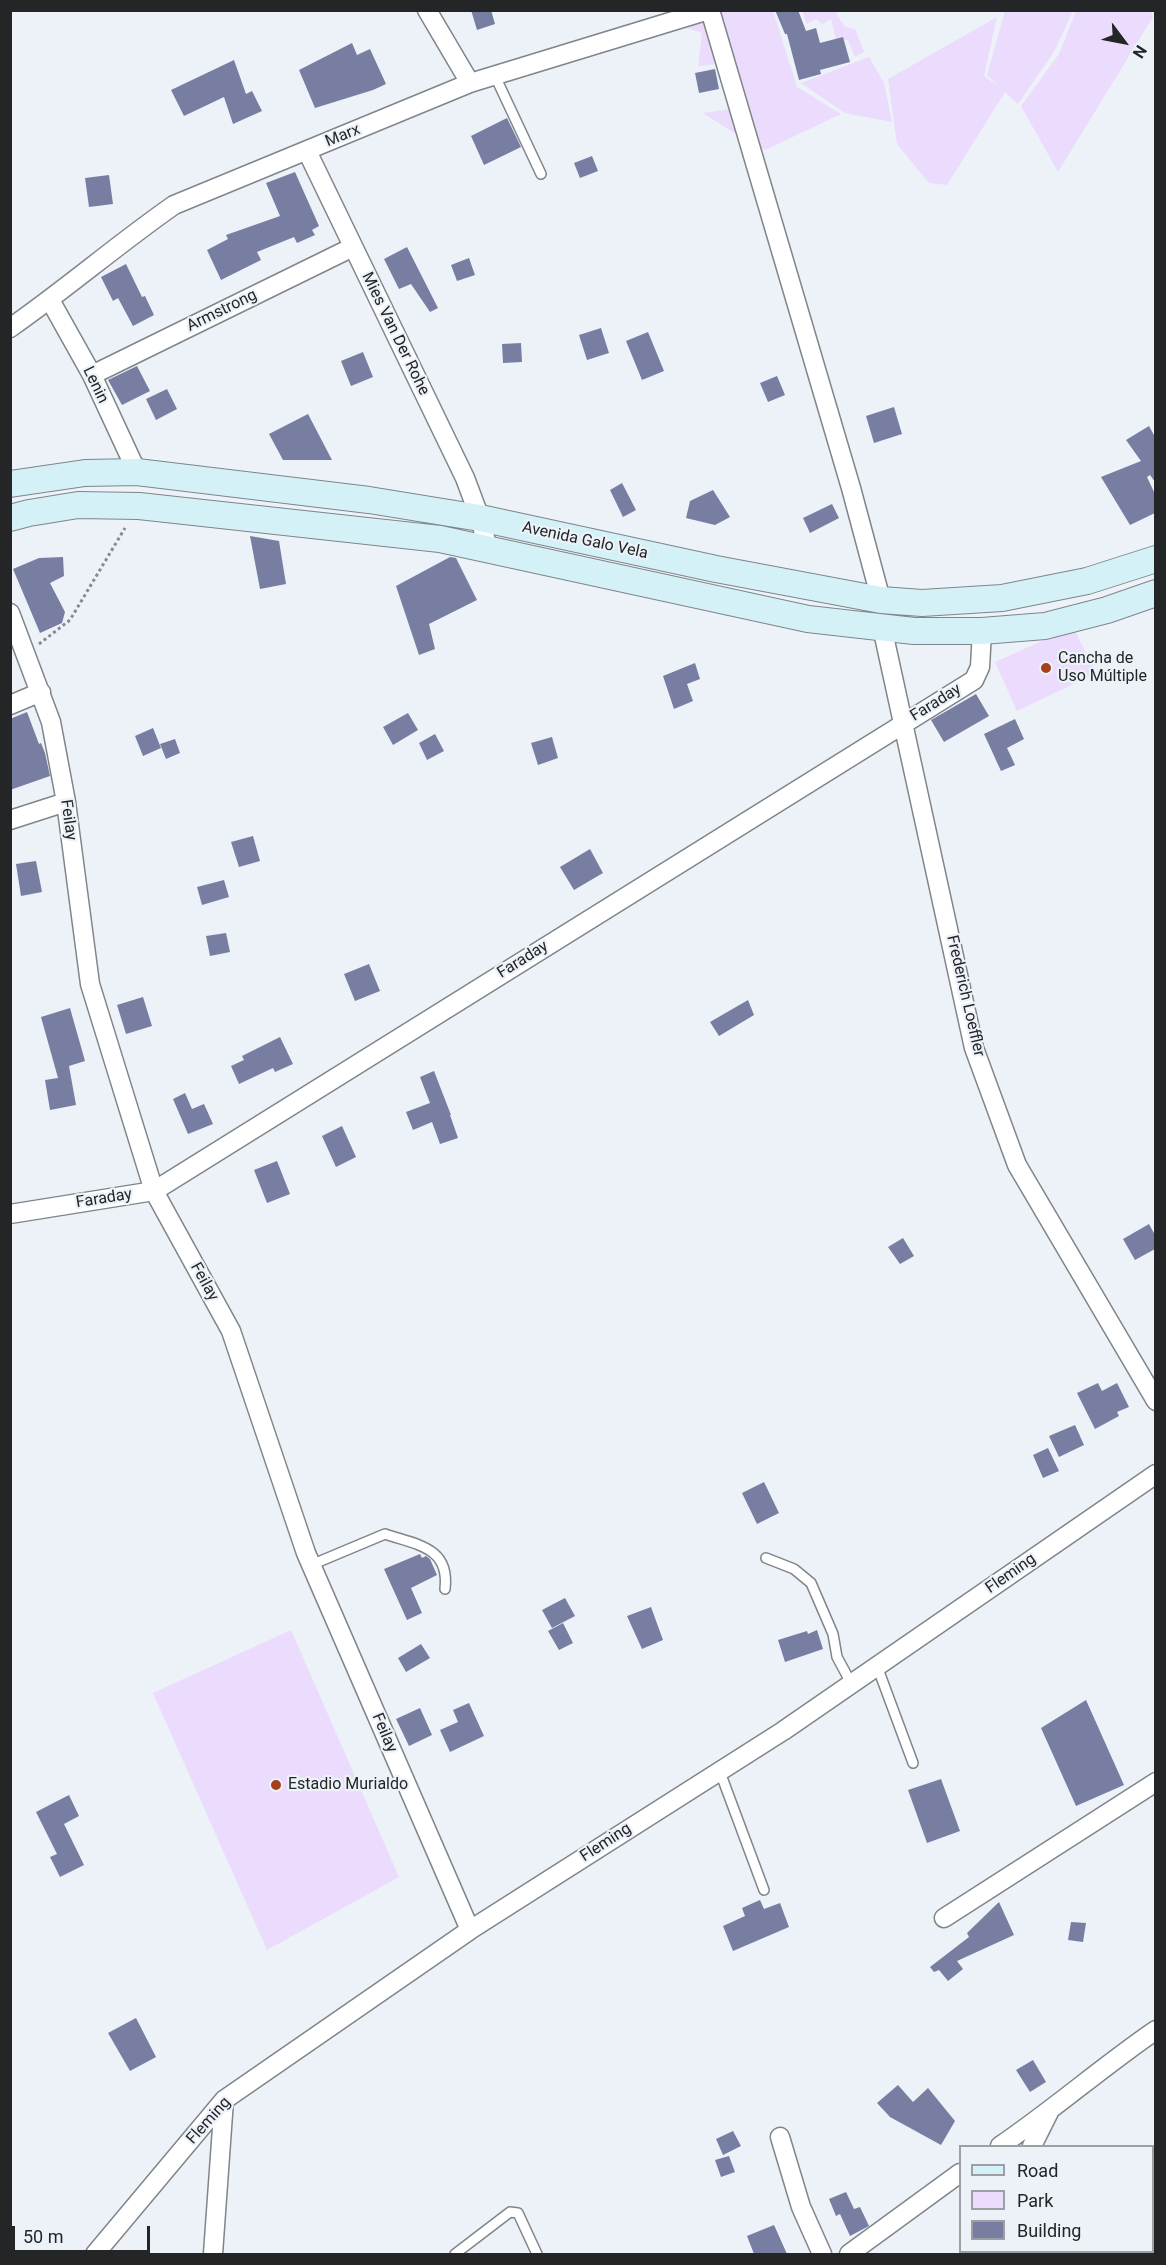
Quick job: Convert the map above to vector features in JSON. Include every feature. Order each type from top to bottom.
[{"type":"main road","name":"Avenida Galo Vela","points":[[10,484],[85,473],[137,472],[369,500],[480,518],[716,569],[881,600],[922,603],[1002,598],[1087,581],[1155,559]]},
{"type":"main road","name":"Avenida Galo Vela","points":[[10,518],[78,505],[139,506],[440,539],[808,619],[914,631],[982,631],[1055,623],[1107,610],[1155,593]]},
{"type":"street","points":[[427,10],[471,83]]},
{"type":"street","points":[[709,10],[848,477],[881,600]]},
{"type":"street","name":"Marx","points":[[10,328],[50,300],[136,231],[174,206],[471,83],[709,10]]},
{"type":"street","name":"Mies Van Der Rohe","points":[[307,151],[465,478],[480,518],[488,549]]},
{"type":"street","name":"Armstrong","points":[[92,375],[353,247]]},
{"type":"street","name":"Lenin","points":[[50,300],[92,375],[137,472]]},
{"type":"street","name":"Feilay","points":[[10,613],[51,722],[66,802],[90,984],[154,1191],[231,1331],[311,1565],[470,1930]]},
{"type":"street","name":"Frederich Loeffler","points":[[882,627],[974,1047],[1017,1165],[1155,1401]]},
{"type":"street","name":"Faraday","points":[[10,1214],[154,1191],[974,680],[980,667],[982,631]]},
{"type":"street","points":[[10,705],[41,693]]},
{"type":"street","points":[[10,820],[66,802]]},
{"type":"street","name":"Fleming","points":[[95,2254],[224,2100],[470,1930],[720,1772],[1155,1474]]},
{"type":"street","points":[[944,1918],[1155,1782]]},
{"type":"street","points":[[1000,2145],[1155,2030]]},
{"type":"street","points":[[213,2254],[224,2100]]},
{"type":"street","points":[[1032,2145],[1050,2110]]},
{"type":"street","points":[[780,2138],[801,2207],[822,2254]]},
{"type":"street","points":[[849,2254],[959,2174]]},
{"type":"lane","points":[[495,76],[541,174]]},
{"type":"lane","points":[[311,1565],[385,1534],[433,1552],[442,1561],[446,1578],[445,1589]]},
{"type":"lane","points":[[766,1558],[794,1569],[811,1583],[833,1634],[837,1658],[851,1683]]},
{"type":"lane","points":[[877,1666],[913,1763]]},
{"type":"lane","points":[[720,1772],[764,1890]]},
{"type":"lane","points":[[455,2254],[510,2212],[518,2213],[537,2254]]},
{"type":"path","points":[[25,652],[70,620],[139,506]]},
{"type":"green space","points":[[709,11],[773,11],[797,87],[841,114],[765,150],[703,113],[738,108],[726,63],[698,66],[702,33],[673,23]]},
{"type":"green space","points":[[802,11],[840,11],[836,14],[845,27],[855,29],[864,52],[855,57],[848,40],[836,40],[831,19],[822,24],[816,19],[807,24]]},
{"type":"green space","points":[[1005,11],[1073,11],[1055,50],[1018,104],[1005,92],[947,185],[929,183],[897,144],[888,79],[997,17],[984,76],[998,86],[987,75]]},
{"type":"green space","points":[[1076,11],[1151,11],[1153,17],[1058,172],[1021,106],[1059,54]]},
{"type":"green space","points":[[869,57],[884,83],[892,122],[845,113],[801,83]]},
{"type":"green space","name":"Cancha de Uso Múltiple","points":[[1073,627],[1096,673],[1017,711],[995,662]]},
{"type":"green space","name":"Estadio Murialdo","points":[[291,1630],[399,1877],[267,1950],[153,1693]]},
{"type":"building","points":[[471,10],[491,10],[495,24],[477,30]]},
{"type":"building","points":[[775,10],[798,10],[806,31],[816,28],[820,43],[843,37],[850,62],[820,70],[821,74],[799,80],[787,34]]},
{"type":"building","points":[[352,43],[357,55],[370,49],[386,84],[315,108],[299,70]]},
{"type":"building","points":[[234,60],[246,94],[252,91],[262,111],[233,124],[224,97],[184,116],[171,90]]},
{"type":"building","points":[[715,69],[719,89],[699,93],[695,73]]},
{"type":"building","points":[[507,118],[521,147],[484,165],[471,136]]},
{"type":"building","points":[[592,156],[598,171],[580,178],[574,163]]},
{"type":"building","points":[[295,172],[319,226],[312,230],[315,235],[297,243],[294,237],[257,252],[261,260],[221,280],[207,250],[228,239],[226,235],[280,216],[266,183]]},
{"type":"building","points":[[109,175],[113,204],[89,207],[85,178]]},
{"type":"building","points":[[407,247],[438,308],[430,312],[411,284],[399,289],[384,259]]},
{"type":"building","points":[[469,258],[475,275],[457,281],[451,265]]},
{"type":"building","points":[[126,264],[142,297],[145,296],[154,315],[133,326],[118,298],[113,301],[101,277]]},
{"type":"building","points":[[601,328],[609,353],[587,360],[579,335]]},
{"type":"building","points":[[648,332],[664,371],[642,380],[626,341]]},
{"type":"building","points":[[521,343],[522,362],[503,363],[502,344]]},
{"type":"building","points":[[363,352],[373,377],[351,386],[341,361]]},
{"type":"building","points":[[137,366],[150,391],[122,405],[108,380]]},
{"type":"building","points":[[777,376],[785,395],[768,402],[760,383]]},
{"type":"building","points":[[167,389],[177,409],[156,420],[146,399]]},
{"type":"building","points":[[894,407],[902,434],[874,443],[866,416]]},
{"type":"building","points":[[308,414],[332,460],[283,460],[269,434]]},
{"type":"building","points":[[1149,426],[1155,437],[1155,482],[1150,475],[1147,477],[1155,494],[1155,513],[1130,525],[1101,477],[1141,461],[1126,440]]},
{"type":"building","points":[[622,483],[636,510],[623,517],[610,490]]},
{"type":"building","points":[[713,490],[730,517],[715,525],[686,518],[690,501]]},
{"type":"building","points":[[832,504],[839,518],[810,533],[803,518]]},
{"type":"building","points":[[250,536],[279,541],[286,584],[260,589]]},
{"type":"building","points":[[63,557],[64,576],[50,583],[65,612],[62,623],[40,633],[13,569],[39,558]]},
{"type":"building","points":[[450,557],[456,558],[477,600],[429,624],[435,649],[419,655],[396,586]]},
{"type":"building","points":[[695,663],[700,679],[687,684],[693,701],[674,709],[663,676]]},
{"type":"building","points":[[976,694],[989,716],[944,742],[931,720]]},
{"type":"building","points":[[27,712],[39,744],[41,743],[45,753],[50,776],[10,790],[10,719]]},
{"type":"building","points":[[408,713],[418,730],[393,745],[383,727]]},
{"type":"building","points":[[1015,719],[1024,739],[1007,748],[1015,765],[1001,771],[984,734]]},
{"type":"building","points":[[153,728],[161,748],[143,756],[135,736]]},
{"type":"building","points":[[435,734],[444,751],[427,760],[419,743]]},
{"type":"building","points":[[552,737],[558,758],[538,765],[531,743]]},
{"type":"building","points":[[175,739],[180,753],[166,759],[160,744]]},
{"type":"building","points":[[253,836],[260,861],[239,867],[231,842]]},
{"type":"building","points":[[590,849],[603,873],[574,890],[560,867]]},
{"type":"building","points":[[36,861],[42,892],[21,896],[16,864]]},
{"type":"building","points":[[224,880],[229,897],[202,905],[197,887]]},
{"type":"building","points":[[226,933],[230,952],[210,956],[206,936]]},
{"type":"building","points":[[369,964],[380,991],[355,1001],[344,974]]},
{"type":"building","points":[[143,997],[152,1026],[126,1034],[117,1005]]},
{"type":"building","points":[[748,1000],[754,1015],[719,1036],[710,1022]]},
{"type":"building","points":[[70,1008],[85,1061],[69,1066],[76,1105],[50,1110],[45,1080],[58,1078],[41,1017]]},
{"type":"building","points":[[280,1037],[293,1064],[275,1072],[273,1068],[239,1084],[231,1066],[244,1060],[242,1056]]},
{"type":"building","points":[[434,1071],[458,1138],[440,1144],[432,1122],[413,1130],[406,1112],[430,1103],[420,1077]]},
{"type":"building","points":[[185,1093],[192,1109],[204,1104],[213,1124],[188,1134],[173,1099]]},
{"type":"building","points":[[342,1126],[356,1157],[336,1167],[322,1136]]},
{"type":"building","points":[[277,1161],[290,1194],[267,1203],[254,1170]]},
{"type":"building","points":[[1149,1224],[1155,1235],[1155,1249],[1135,1260],[1123,1239]]},
{"type":"building","points":[[903,1238],[914,1256],[900,1264],[888,1247]]},
{"type":"building","points":[[1098,1383],[1102,1391],[1117,1383],[1129,1407],[1117,1412],[1119,1416],[1095,1429],[1077,1393]]},
{"type":"building","points":[[1075,1425],[1084,1445],[1059,1457],[1049,1436]]},
{"type":"building","points":[[1048,1448],[1059,1471],[1043,1478],[1033,1455]]},
{"type":"building","points":[[764,1482],[779,1513],[757,1524],[742,1493]]},
{"type":"building","points":[[420,1554],[422,1558],[426,1556],[430,1559],[437,1575],[411,1588],[422,1613],[407,1620],[384,1569]]},
{"type":"building","points":[[565,1598],[575,1616],[552,1628],[542,1610]]},
{"type":"building","points":[[651,1607],[663,1640],[642,1649],[627,1616]]},
{"type":"building","points":[[563,1623],[573,1643],[559,1650],[548,1631]]},
{"type":"building","points":[[817,1630],[823,1649],[785,1662],[778,1640]]},
{"type":"building","points":[[421,1644],[430,1658],[406,1672],[398,1658]]},
{"type":"building","points":[[1086,1700],[1124,1785],[1076,1806],[1041,1728]]},
{"type":"building","points":[[469,1703],[484,1736],[450,1752],[440,1730],[458,1722],[453,1710]]},
{"type":"building","points":[[420,1708],[432,1735],[409,1746],[396,1719]]},
{"type":"building","points":[[941,1779],[960,1831],[927,1843],[908,1790]]},
{"type":"building","points":[[69,1795],[79,1816],[64,1824],[84,1865],[60,1877],[50,1857],[57,1854],[36,1812]]},
{"type":"building","points":[[760,1900],[764,1909],[780,1903],[789,1927],[733,1951],[723,1926],[745,1916],[742,1908]]},
{"type":"building","points":[[999,1902],[1014,1935],[957,1961],[963,1969],[948,1981],[939,1970],[934,1972],[930,1967],[969,1937],[967,1933]]},
{"type":"building","points":[[1071,1922],[1086,1923],[1083,1942],[1068,1940]]},
{"type":"building","points":[[136,2018],[156,2057],[130,2071],[108,2033]]},
{"type":"building","points":[[1033,2060],[1046,2082],[1030,2092],[1016,2070]]},
{"type":"building","points":[[898,2085],[913,2102],[928,2088],[955,2121],[941,2145],[890,2117],[877,2103]]},
{"type":"building","points":[[733,2131],[741,2146],[723,2155],[716,2139]]},
{"type":"building","points":[[729,2156],[735,2172],[721,2177],[715,2160]]},
{"type":"building","points":[[846,2192],[854,2209],[860,2207],[869,2226],[850,2236],[840,2214],[836,2216],[829,2199]]},
{"type":"building","points":[[774,2225],[787,2254],[754,2254],[747,2236]]},
{"type":"place","name":"Cancha de Uso Múltiple","points":[[1046,668]]},
{"type":"place","name":"Estadio Murialdo","points":[[276,1785]]}]
